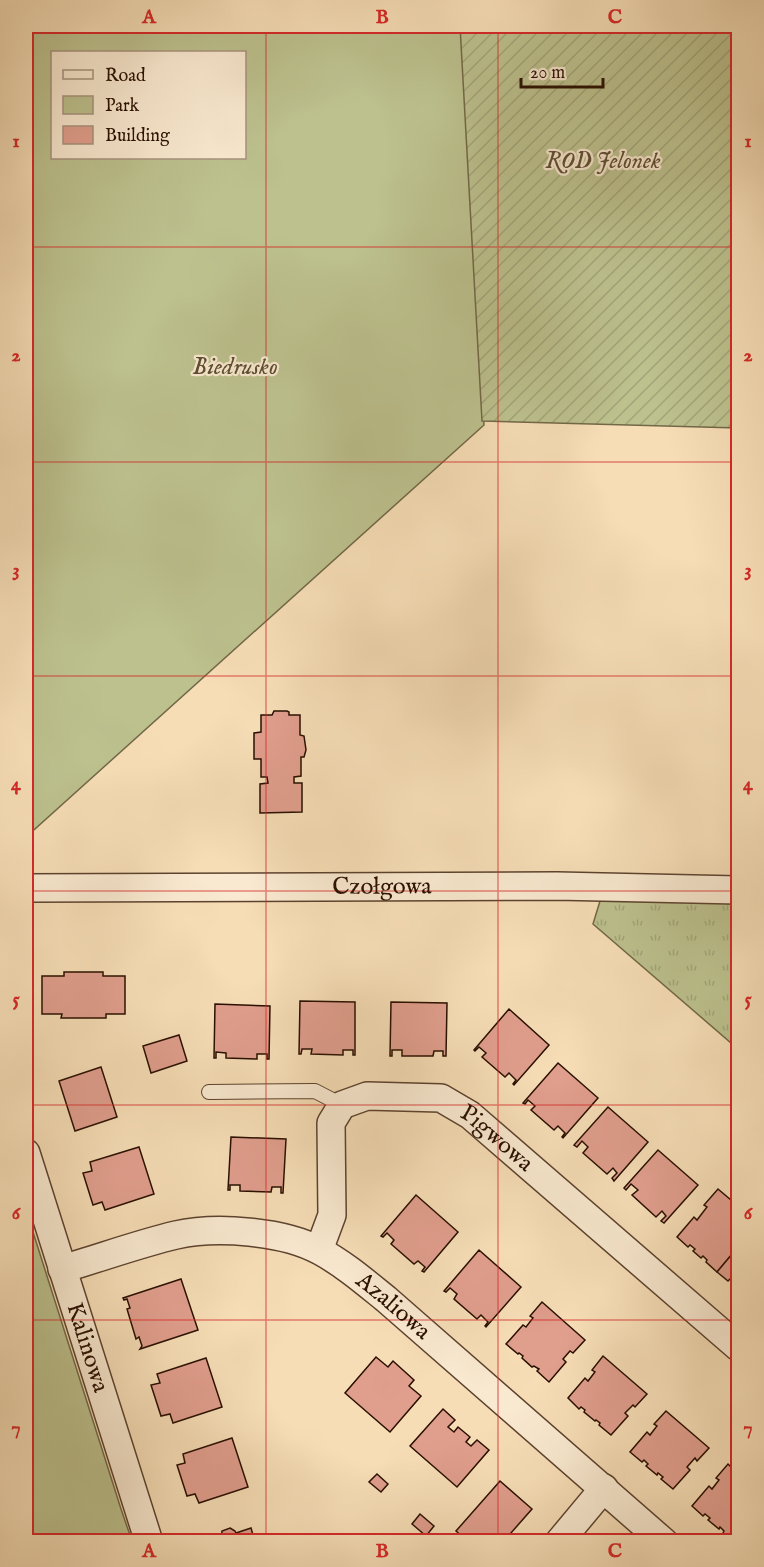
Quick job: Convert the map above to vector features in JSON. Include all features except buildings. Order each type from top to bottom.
[{"type":"street","name":"Czołgowa","points":[[26,888],[557,886],[738,890]]},
{"type":"street","name":"Pigwowa","points":[[342,1105],[367,1096],[441,1098],[470,1115],[738,1347]]},
{"type":"street","points":[[319,1250],[333,1215],[331,1123],[342,1105]]},
{"type":"street","name":"Kalinowa","points":[[26,1153],[149,1542]]},
{"type":"street","name":"Azaliowa","points":[[62,1269],[178,1234],[205,1232],[267,1234],[287,1238],[319,1250],[386,1299],[664,1542]]},
{"type":"street","points":[[559,1542],[604,1488]]},
{"type":"lane","points":[[209,1092],[315,1090],[342,1105]]},
{"type":"green space","name":"Biedrusko","points":[[26,26],[462,26],[484,425],[26,837]]},
{"type":"green space","name":"ROD Jelonek","points":[[460,26],[738,26],[738,428],[482,421]]},
{"type":"green space","points":[[600,901],[738,901],[738,1049],[593,924]]},
{"type":"green space","points":[[26,1210],[121,1509],[132,1541],[26,1541]]}]
